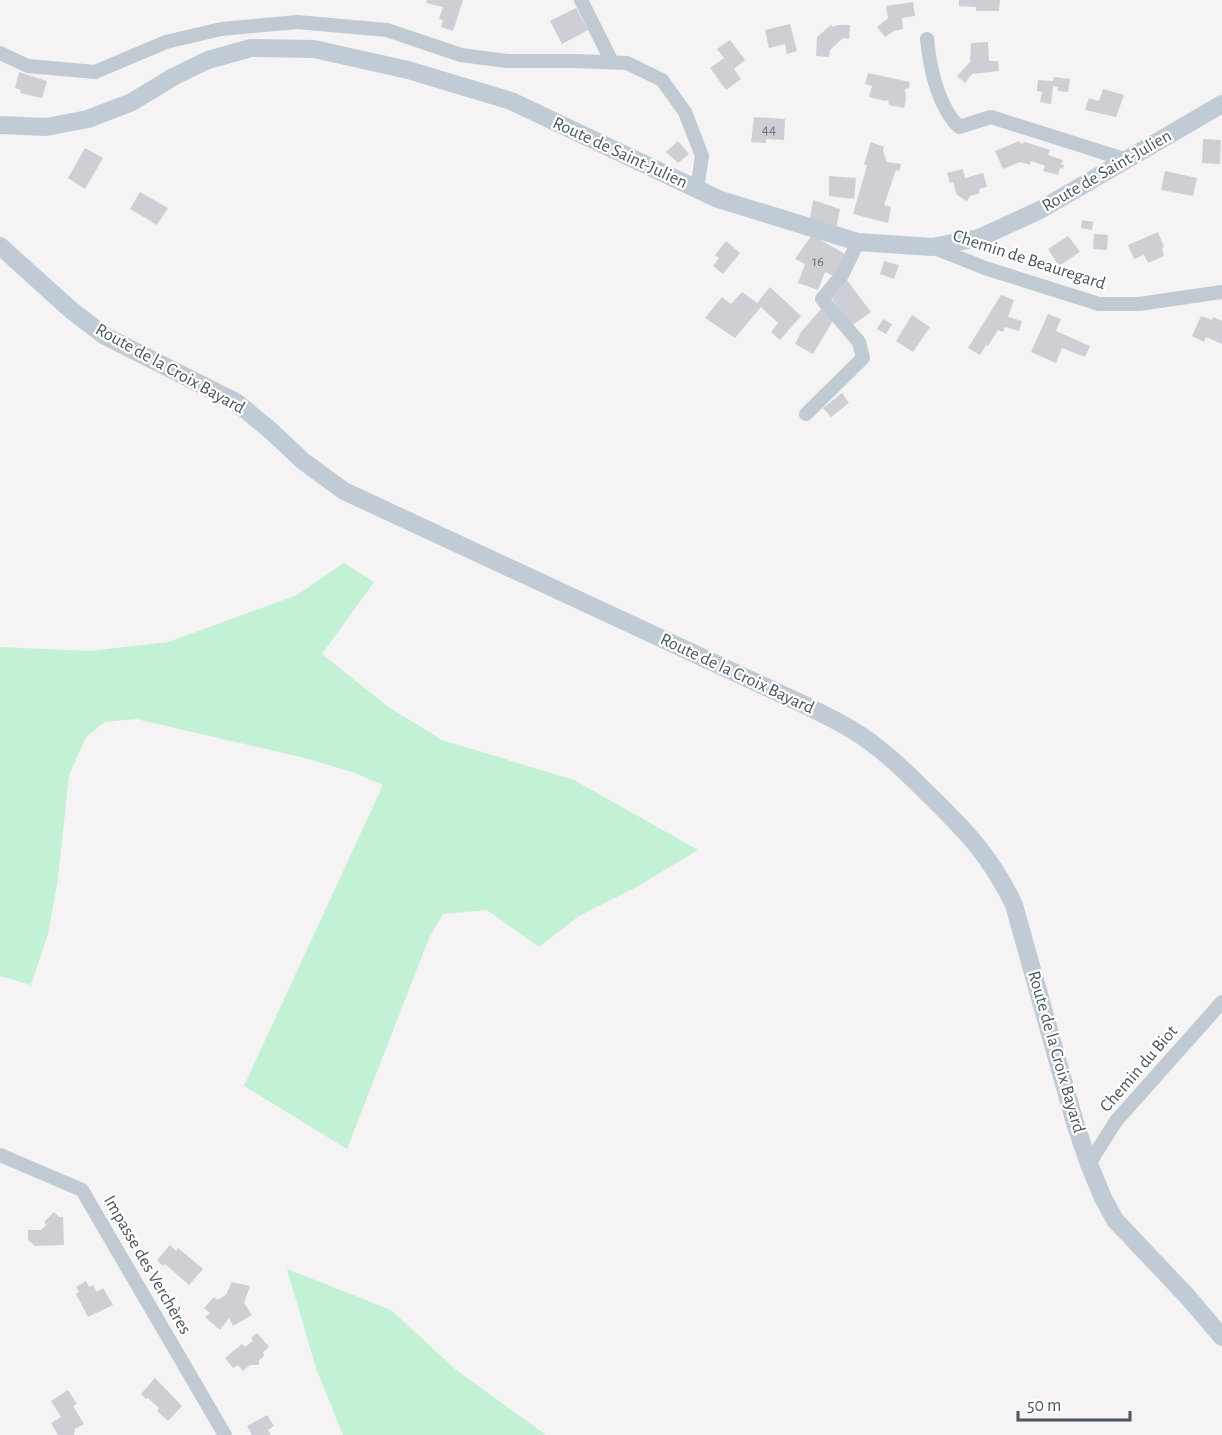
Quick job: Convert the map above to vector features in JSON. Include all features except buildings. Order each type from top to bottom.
[{"type":"main road","name":"Route de Saint-Julien","points":[[0,125],[46,127],[87,119],[132,102],[207,60],[250,48],[314,49],[408,70],[511,101],[718,199],[858,242],[932,247],[979,238],[1040,210],[1222,104]]},
{"type":"main road","name":"Route de la Croix Bayard","points":[[0,246],[70,310],[105,336],[236,402],[303,461],[344,490],[809,707],[852,729],[875,745],[966,831],[991,861],[1003,881],[1014,904],[1089,1164],[1103,1198],[1115,1220],[1222,1337]]},
{"type":"street","points":[[581,0],[612,62]]},
{"type":"street","points":[[0,53],[28,66],[95,72],[166,42],[221,30],[297,22],[387,30],[461,55],[507,61],[627,63],[662,80],[685,112],[702,156],[697,189]]},
{"type":"street","points":[[927,39],[930,65],[942,100],[950,118],[959,127],[991,117],[1127,160]]},
{"type":"street","points":[[806,414],[863,358],[859,342],[822,299],[842,275],[858,242]]},
{"type":"street","name":"Chemin de Beauregard","points":[[932,247],[985,268],[1099,304],[1139,304],[1222,292]]},
{"type":"street","name":"Chemin du Biot","points":[[1089,1164],[1116,1121],[1222,1002]]},
{"type":"street","name":"Impasse des Verchères","points":[[0,1155],[82,1190],[225,1435]]},
{"type":"green space","points":[[344,563],[374,582],[322,654],[387,706],[442,740],[574,780],[698,850],[635,888],[579,916],[539,947],[487,910],[443,914],[429,938],[347,1149],[244,1086],[383,785],[355,773],[305,758],[136,719],[105,722],[86,737],[69,775],[58,879],[48,934],[31,985],[0,976],[0,647],[90,651],[168,642],[297,595]]},
{"type":"green space","points":[[287,1269],[391,1310],[455,1369],[546,1435],[343,1435],[316,1368]]}]
